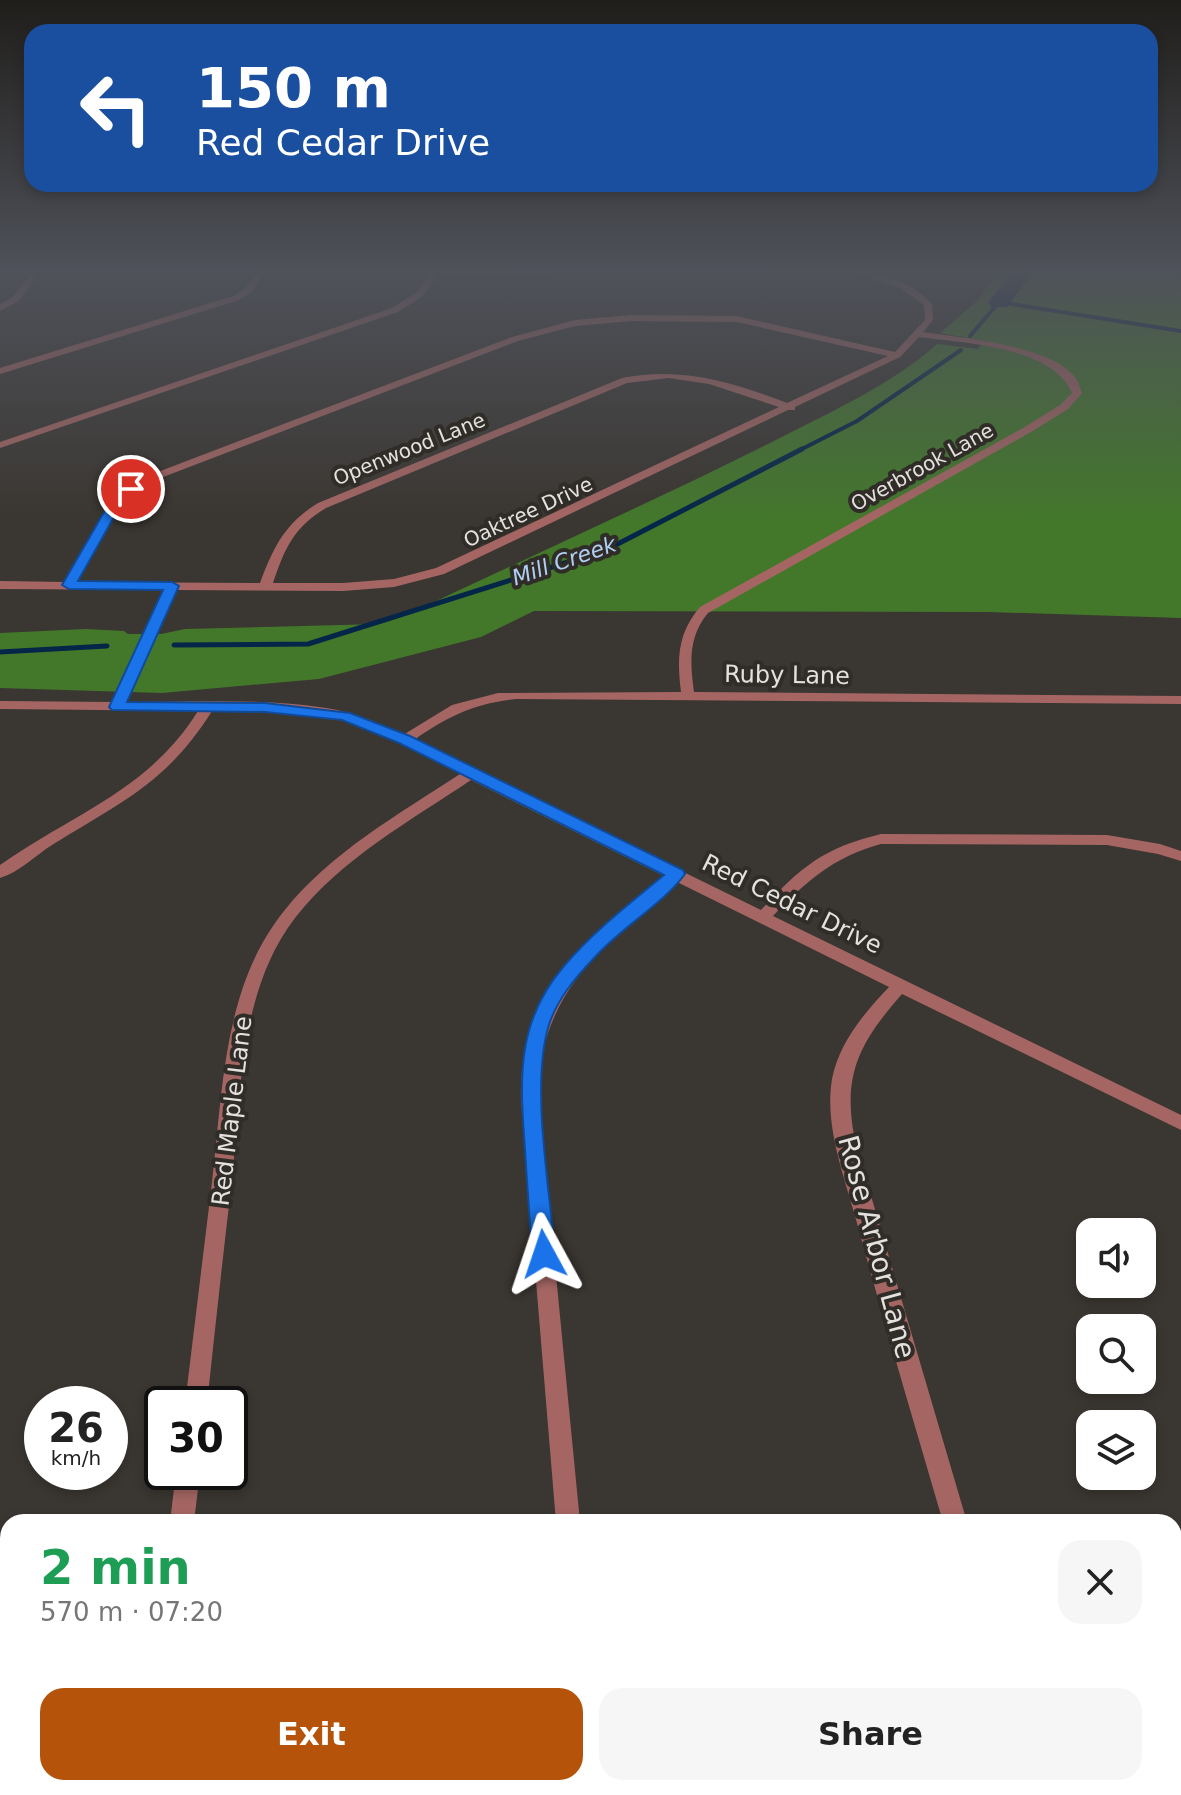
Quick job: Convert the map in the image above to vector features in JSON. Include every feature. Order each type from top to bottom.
[{"type":"street","points":[[0,371],[52,355]]},
{"type":"street","points":[[0,445],[264,355]]},
{"type":"street","points":[[69,585],[113,507],[122,496],[146,480],[475,355]]},
{"type":"street","name":"Oaktree Drive","points":[[0,585],[377,585],[440,571],[791,408],[897,355]]},
{"type":"street","name":"Overbrook Lane","points":[[688,696],[683,658],[685,636],[704,610],[1064,407],[1077,393],[1074,381],[1065,371],[1028,355]]},
{"type":"street","name":"Openwood Lane","points":[[265,587],[286,533],[309,513],[339,497],[616,383],[658,375],[700,377],[791,408]]},
{"type":"street","points":[[117,707],[172,586]]},
{"type":"street","name":"Ruby Lane","points":[[405,740],[452,707],[491,697],[1181,700]]},
{"type":"street","name":"Red Cedar Drive","points":[[0,705],[207,707],[327,712],[371,725],[1181,1123]]},
{"type":"street","points":[[0,873],[161,770],[193,734],[207,707]]},
{"type":"street","name":"Red Maple Lane","points":[[198,1386],[240,1024],[259,968],[281,927],[299,903],[324,879],[472,773]]},
{"type":"street","points":[[763,917],[817,863],[852,845],[881,839],[1107,840],[1160,849],[1181,856]]},
{"type":"street","points":[[567,1514],[533,1135],[532,1066],[538,1028],[549,1002],[569,972],[601,938],[676,874]]},
{"type":"street","name":"Rose Arbor Lane","points":[[900,985],[864,1028],[848,1054],[841,1080],[840,1102],[844,1134],[872,1241],[953,1514]]},
{"type":"street","points":[[183,1514],[186,1490]]},
{"type":"green space","points":[[924,355],[1181,355],[1181,618],[988,612],[534,611],[481,637],[319,679],[162,693],[0,688],[0,633],[86,629],[161,634],[185,629],[380,624],[407,615],[770,443],[879,386]]},
{"type":"waterway","name":"Mill Creek","points":[[798,451],[857,421],[954,355]]},
{"type":"waterway","name":"Mill Creek","points":[[174,645],[308,644],[606,550],[802,449]]},
{"type":"waterway","name":"Mill Creek","points":[[0,652],[107,646]]},
{"type":"route","points":[[131,489],[113,507],[69,585],[172,586],[117,707],[265,707],[345,716],[405,740],[676,874],[601,938],[569,972],[549,1002],[538,1028],[530,1079],[544,1254]]}]
